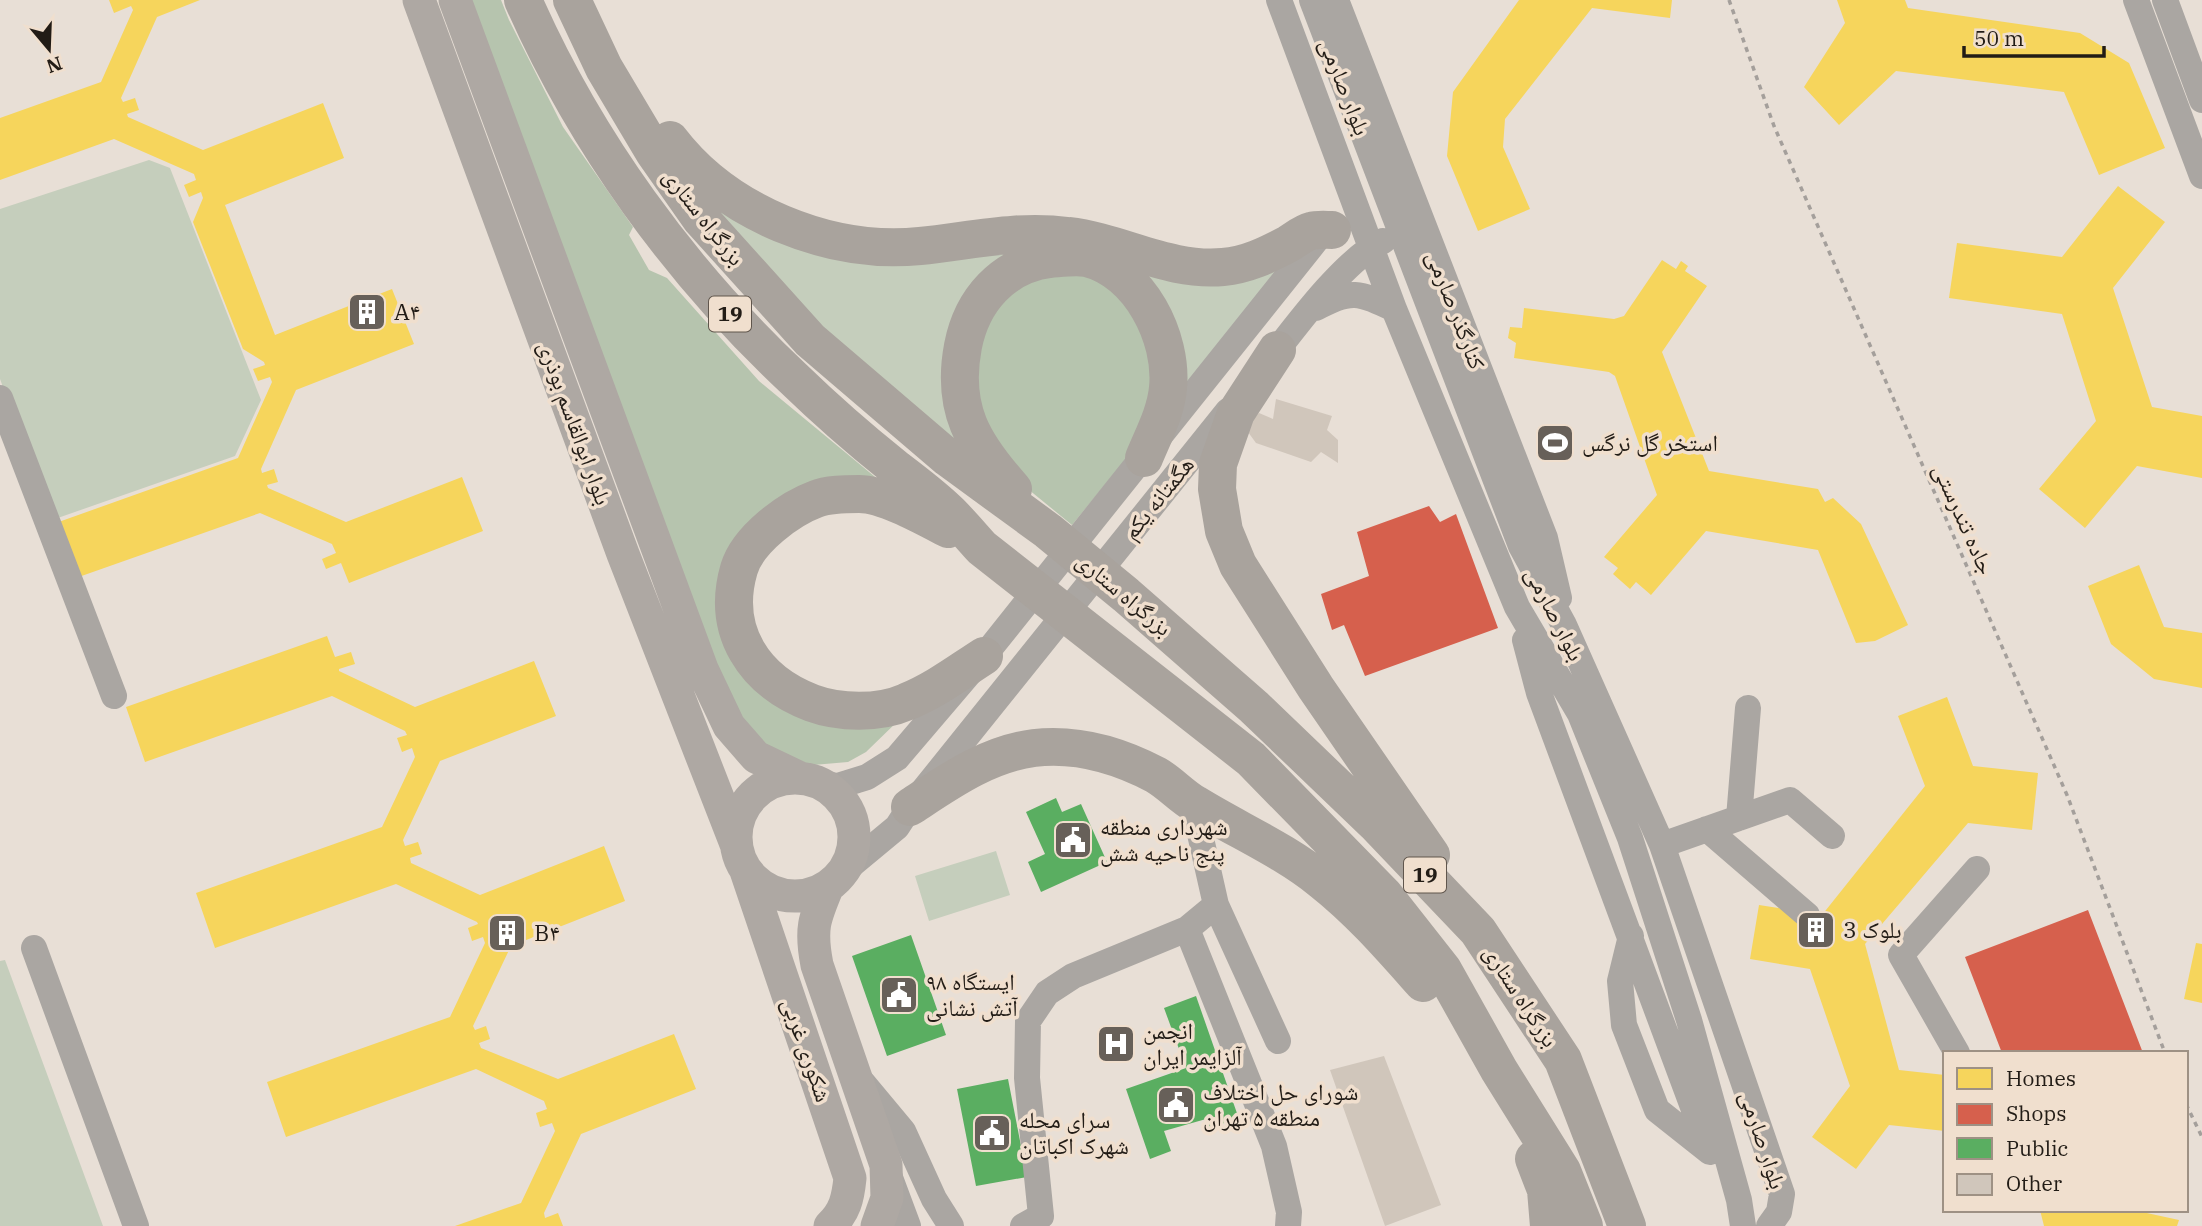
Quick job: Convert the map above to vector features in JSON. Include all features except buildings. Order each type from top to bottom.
[{"type":"highway","name":"بزرگراه ستاری","points":[[523,0],[575,104],[614,166],[675,249],[735,319],[791,377],[853,433],[948,511],[995,559],[1251,759],[1384,895],[1443,970],[1499,1070],[1562,1171],[1584,1226]]},
{"type":"highway","name":"بزرگراه ستاری","points":[[573,0],[604,68],[654,152],[701,219],[810,340],[948,458],[1048,531],[1126,595],[1254,706],[1375,823],[1478,931],[1563,1060],[1627,1226]]},
{"type":"highway","points":[[573,0],[692,167],[749,207],[812,236],[877,248],[919,246],[999,235],[1067,236],[1200,269],[1228,267],[1261,258],[1311,231],[1343,223]]},
{"type":"highway","points":[[1048,531],[983,454],[963,410],[959,388],[965,338],[985,294],[998,280],[1014,269],[1038,261],[1065,257],[1087,258],[1106,266],[1124,279],[1140,297],[1153,314],[1164,339],[1168,362],[1168,388],[1164,407],[1144,458]]},
{"type":"highway","points":[[1277,350],[1236,413],[1218,464],[1217,489],[1224,531],[1238,565],[1316,688],[1423,843],[1478,931]]},
{"type":"highway","points":[[984,656],[905,703],[886,708],[851,710],[824,707],[793,696],[770,681],[751,659],[737,628],[734,600],[740,566],[758,538],[784,516],[818,498],[861,494],[891,503],[940,525],[995,559]]},
{"type":"highway","points":[[910,807],[956,776],[989,760],[1033,748],[1102,752],[1158,776],[1193,803],[1258,839],[1321,880],[1369,923],[1499,1070],[1546,1190],[1549,1226]]},
{"type":"highway","points":[[1563,1060],[1597,1113],[1650,1226]]},
{"type":"main road","name":"بلوار ابوالقاسم بوذری","points":[[419,0],[630,573],[741,857]]},
{"type":"main road","name":"بلوار ابوالقاسم بوذری","points":[[455,0],[702,669],[729,726],[756,757],[810,781]]},
{"type":"main road","points":[[630,573],[662,562]]},
{"type":"main road","points":[[810,781],[836,794],[849,811],[854,831],[853,852],[836,878],[807,895],[784,895],[762,887],[741,857],[739,818],[753,796],[775,782],[810,781]]},
{"type":"main road","name":"شکوری غربی","points":[[741,857],[850,1178],[848,1197],[840,1217],[830,1226]]},
{"type":"main road","name":"شکوری غربی","points":[[836,878],[814,920],[812,941],[817,965],[886,1165],[887,1198],[877,1226]]},
{"type":"street","name":"بلوار صارمی","points":[[1279,0],[1342,171],[1343,223],[1371,247],[1517,607],[1580,714],[1630,838],[1689,1020],[1739,1200],[1743,1226]]},
{"type":"street","name":"بلوار صارمی","points":[[1312,0],[1521,546],[1564,625],[1662,845],[1782,1194],[1779,1212],[1769,1226]]},
{"type":"street","name":"کنارگذر صارمی","points":[[1336,0],[1545,538],[1564,625]]},
{"type":"street","points":[[2136,0],[2202,176]]},
{"type":"street","points":[[2165,0],[2202,100]]},
{"type":"street","name":"هگمتانه یکم","points":[[810,781],[838,786],[867,777],[897,758],[984,656],[1318,239],[1388,199]]},
{"type":"street","name":"هگمتانه یکم","points":[[836,878],[897,827],[910,807],[1327,289],[1371,247],[1401,232]]},
{"type":"street","points":[[1308,313],[1336,297],[1348,294],[1366,295],[1394,309]]},
{"type":"street","points":[[0,398],[114,696]]},
{"type":"street","points":[[1517,607],[1539,693],[1710,1152],[1739,1200]]},
{"type":"street","points":[[1740,818],[1748,708]]},
{"type":"street","points":[[1662,845],[1790,800],[1832,836]]},
{"type":"street","points":[[1193,803],[1216,905],[1278,1041]]},
{"type":"street","points":[[1707,829],[1807,915]]},
{"type":"street","points":[[1955,1051],[1901,955],[1976,869]]},
{"type":"street","points":[[1023,1226],[1041,1216],[1027,1078],[1028,1021],[1047,993],[1073,976],[1187,929],[1216,905]]},
{"type":"street","points":[[1187,929],[1274,1146],[1289,1212],[1288,1226]]},
{"type":"street","points":[[1631,936],[1620,981],[1624,1025],[1657,1110],[1710,1152]]},
{"type":"street","points":[[34,948],[136,1226]]},
{"type":"street","points":[[856,1075],[903,1131],[934,1199],[951,1226]]},
{"type":"street","points":[[886,1165],[908,1226]]},
{"type":"path","name":"جاده تندرستی","points":[[1729,0],[1774,126],[2067,794],[2164,1051]]},
{"type":"path","points":[[2188,1108],[2202,1137]]},
{"type":"green space","points":[[467,0],[501,0],[563,127],[633,227],[629,235],[649,270],[667,278],[759,381],[886,486],[746,539],[747,667],[901,718],[866,752],[848,762],[813,765],[787,763],[759,744],[733,711]]},
{"type":"green space","points":[[649,121],[794,235],[1034,239],[983,467],[768,281]]},
{"type":"green space","points":[[149,160],[170,168],[261,400],[235,456],[52,520],[0,379],[0,209]]},
{"type":"green space","points":[[1299,247],[1187,393],[1117,253]]},
{"type":"green space","points":[[1029,272],[1102,274],[1158,349],[1144,437],[1072,525],[1006,471],[979,427],[978,324]]},
{"type":"green space","points":[[996,851],[1010,895],[929,921],[915,876]]},
{"type":"green space","points":[[5,960],[103,1226],[0,1226],[0,961]]},
{"type":"place","name":"A۴","points":[[367,312]]},
{"type":"place","name":"استخر گل نرگس","points":[[1555,443]]},
{"type":"place","name":"شهرداری منطقه پنج ناحیه شش","points":[[1073,840]]},
{"type":"place","name":"بلوک 3","points":[[1816,930]]},
{"type":"place","name":"B۴","points":[[507,933]]},
{"type":"place","name":"ایستگاه ۹۸ آتش نشانی","points":[[899,995]]},
{"type":"place","name":"انجمن آلزایمر ایران","points":[[1116,1044]]},
{"type":"place","name":"شورای حل اختلاف منطقه ۵ تهران","points":[[1176,1105]]},
{"type":"place","name":"سرای محله شهرک اکباتان","points":[[992,1133]]}]
